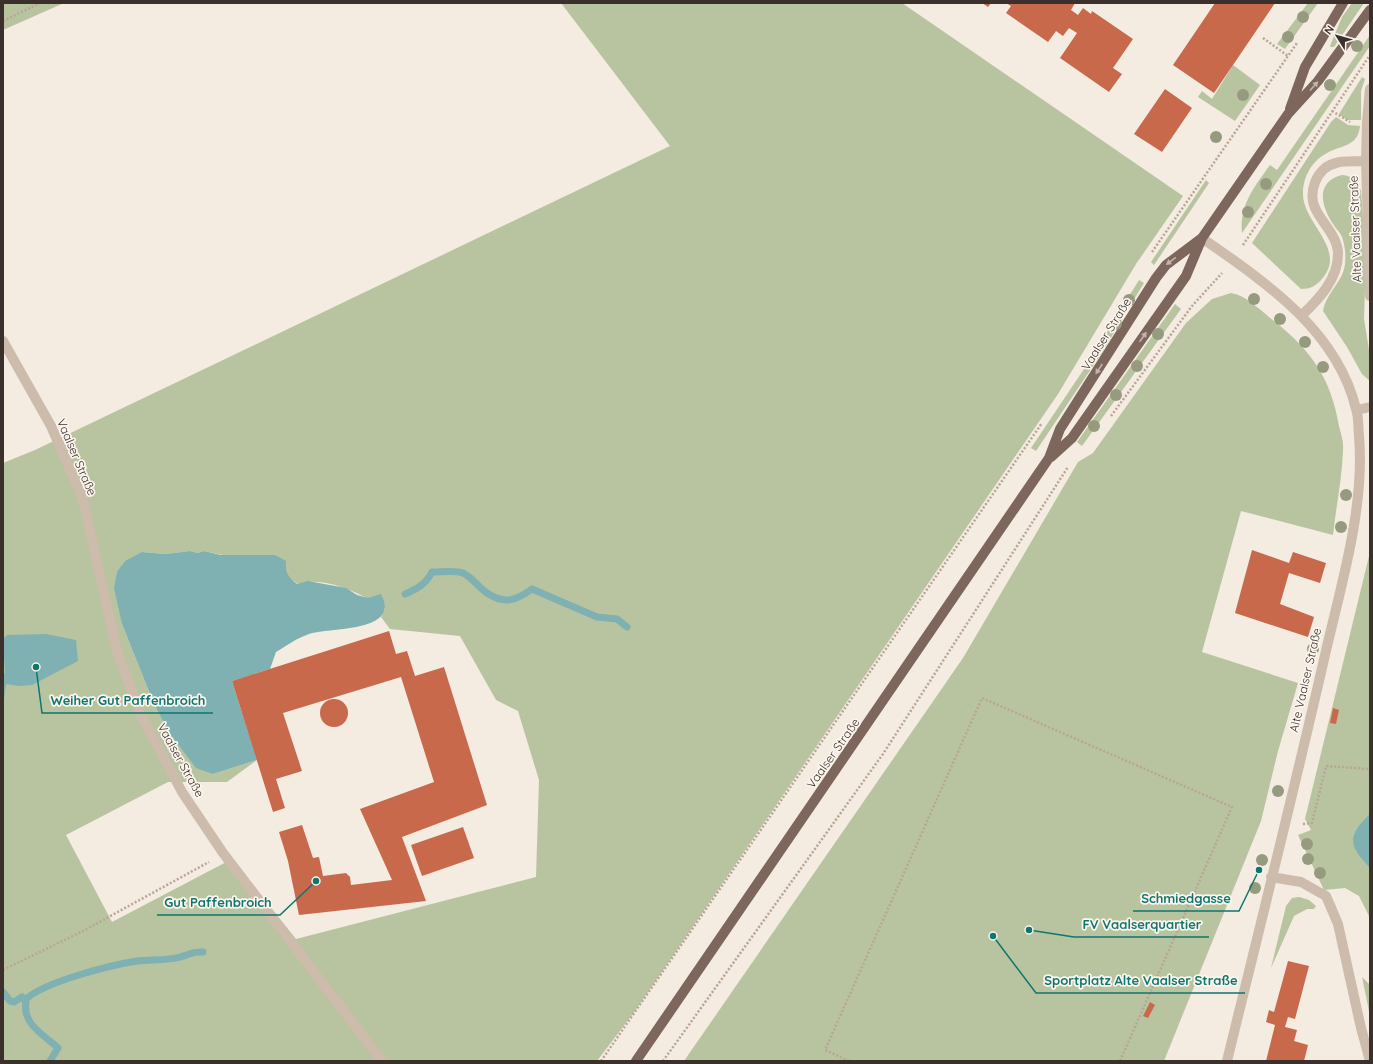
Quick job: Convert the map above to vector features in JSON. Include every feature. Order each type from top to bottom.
[{"type":"main road","name":"Vaalser Straße","points":[[1288,114],[1306,67],[1343,3]]},
{"type":"main road","name":"Vaalser Straße","points":[[1049,458],[1072,438],[1186,276],[1202,238],[1288,114],[1318,82],[1370,10]]},
{"type":"main road","name":"Vaalser Straße","points":[[636,1061],[1049,458],[1060,429],[1156,278],[1166,265],[1202,238]]},
{"type":"street","name":"Alte Vaalser Straße","points":[[1370,90],[1366,161],[1370,296]]},
{"type":"street","name":"Alte Vaalser Straße","points":[[1302,316],[1316,302],[1337,267],[1338,252],[1333,238],[1315,209],[1313,187],[1321,173],[1335,163],[1366,161]]},
{"type":"street","name":"Alte Vaalser Straße","points":[[1202,238],[1270,287],[1302,316],[1332,352],[1346,381],[1357,410],[1361,459],[1357,510],[1313,705],[1227,1061]]},
{"type":"street","name":"Vaalser Straße","points":[[3,341],[51,426],[82,500],[117,651],[140,713],[182,792],[223,853],[382,1061]]},
{"type":"street","points":[[1357,410],[1370,407]]},
{"type":"street","points":[[1271,877],[1301,882],[1326,896],[1338,924],[1361,1028],[1370,1061]]},
{"type":"path","points":[[3,21],[40,3]]},
{"type":"path","points":[[1263,38],[1288,56]]},
{"type":"path","points":[[1150,255],[1300,38]]},
{"type":"path","points":[[1244,243],[1370,55]]},
{"type":"path","points":[[1332,111],[1338,115]]},
{"type":"path","points":[[1110,418],[1192,306],[1218,280]]},
{"type":"path","points":[[601,1061],[642,1004],[1046,417]]},
{"type":"path","points":[[663,1061],[883,754],[1073,460]]},
{"type":"path","points":[[849,1061],[825,1050],[982,698],[1232,807],[1120,1061]]},
{"type":"path","points":[[1301,825],[1312,823],[1326,766],[1370,769]]},
{"type":"path","points":[[3,970],[84,931],[223,853]]},
{"type":"green space","points":[[3,3],[64,3],[3,30]]},
{"type":"green space","points":[[561,3],[902,3],[1183,196],[1136,264],[1058,394],[635,1011],[597,1061],[3,1061],[3,463],[35,450],[670,146]],"holes":[[[190,551],[198,553],[204,551],[285,568],[289,578],[298,584],[319,582],[331,584],[355,592],[385,609],[381,617],[390,629],[460,636],[496,700],[518,711],[539,780],[536,877],[296,939],[232,859],[112,922],[66,835],[168,782],[227,782],[257,760],[213,774],[168,731],[154,704],[122,624],[142,552],[165,554]]]},
{"type":"green space","points":[[1308,3],[1318,3],[1285,49],[1277,44]]},
{"type":"green space","points":[[1352,3],[1364,3],[1334,47],[1331,47],[1330,46],[1342,17]]},
{"type":"green space","points":[[1370,35],[1370,46],[1242,233],[1243,214],[1249,196],[1254,188],[1270,165],[1277,170]]},
{"type":"green space","points":[[1233,65],[1260,85],[1235,121],[1198,97],[1202,91],[1212,99]]},
{"type":"green space","points":[[1362,77],[1365,79],[1361,91],[1361,120],[1347,120],[1339,114]]},
{"type":"green space","points":[[1336,117],[1348,125],[1360,126],[1359,133],[1352,142],[1332,150],[1317,160],[1307,175],[1303,187],[1305,204],[1309,215],[1322,236],[1330,257],[1329,268],[1322,279],[1313,287],[1301,289],[1252,243],[1331,122]]},
{"type":"green space","points":[[1342,175],[1354,180],[1358,184],[1361,191],[1366,255],[1364,319],[1370,356],[1370,381],[1362,374],[1347,347],[1323,311],[1327,299],[1344,270],[1345,247],[1342,237],[1334,226],[1326,210],[1323,202],[1323,195],[1324,189],[1328,183],[1333,178]]},
{"type":"green space","points":[[1206,180],[1209,183],[1154,265],[1151,262]]},
{"type":"green space","points":[[1139,280],[1144,283],[1101,354],[1036,451],[1031,448],[1082,372]]},
{"type":"green space","points":[[1231,293],[1237,294],[1259,308],[1299,343],[1318,367],[1331,394],[1335,409],[1343,441],[1342,461],[1333,535],[1241,511],[1202,652],[1298,683],[1278,751],[1261,821],[1164,1061],[684,1061],[963,658],[1078,462],[1093,453],[1186,323],[1212,299]]},
{"type":"green space","points":[[1175,304],[1181,309],[1082,446],[1077,442]]},
{"type":"green space","points":[[1370,552],[1370,918],[1359,896],[1345,888],[1324,890],[1298,835],[1311,830],[1305,819]]},
{"type":"green space","points":[[1299,897],[1309,900],[1316,906],[1314,909],[1307,909],[1294,916],[1271,968],[1286,906],[1292,898]]},
{"type":"green space","points":[[1362,977],[1370,985],[1370,1016]]},
{"type":"water","points":[[190,551],[198,553],[204,551],[221,555],[275,555],[286,561],[288,575],[297,584],[308,581],[346,588],[357,595],[368,598],[381,594],[385,607],[381,616],[372,622],[346,629],[309,634],[300,638],[276,652],[270,669],[232,681],[257,760],[213,774],[196,768],[168,731],[154,704],[122,624],[114,588],[117,572],[125,561],[142,552],[165,554]]},
{"type":"water","points":[[46,634],[76,640],[78,661],[32,685],[19,686],[6,684],[3,707],[3,675],[5,673],[3,639],[7,635]]},
{"type":"water","points":[[1370,814],[1370,868],[1357,853],[1353,841],[1357,828]]},
{"type":"building","points":[[982,3],[991,3],[988,7]]},
{"type":"building","points":[[1006,3],[1075,3],[1071,10],[1078,15],[1083,8],[1091,14],[1092,11],[1133,39],[1113,68],[1122,74],[1109,92],[1060,58],[1077,33],[1069,28],[1063,36],[1056,31],[1048,42],[1006,13],[1011,6]]},
{"type":"building","points":[[1215,3],[1275,3],[1214,93],[1173,65]]},
{"type":"building","points":[[1165,89],[1192,108],[1162,152],[1134,134]]},
{"type":"building","points":[[1252,550],[1289,563],[1293,552],[1326,563],[1320,583],[1289,573],[1280,604],[1314,617],[1308,637],[1235,613]]},
{"type":"building","points":[[389,631],[396,654],[407,651],[415,676],[444,667],[487,805],[402,837],[426,901],[299,915],[288,861],[279,832],[302,825],[313,858],[319,857],[323,876],[346,873],[350,877],[351,885],[392,880],[360,809],[434,782],[401,677],[283,713],[302,771],[276,779],[285,808],[273,812],[232,681]]},
{"type":"building","points":[[334,699],[340,700],[344,703],[347,707],[347,719],[344,723],[340,726],[334,727],[328,726],[324,723],[321,719],[320,713],[321,707],[324,703],[328,700]]},
{"type":"building","points":[[1333,708],[1339,710],[1336,724],[1330,723]]},
{"type":"building","points":[[463,827],[474,858],[422,876],[411,845]]},
{"type":"building","points":[[1288,961],[1309,966],[1295,1019],[1288,1017],[1285,1027],[1297,1030],[1294,1041],[1308,1045],[1304,1061],[1266,1061],[1275,1025],[1266,1022],[1269,1010],[1274,1012]]},
{"type":"building","points":[[1150,1002],[1155,1005],[1148,1018],[1143,1016]]},
{"type":"waterway","points":[[405,594],[421,586],[432,572],[460,572],[470,577],[493,597],[511,600],[532,589],[597,617],[617,619],[627,627]]},
{"type":"waterway","points":[[25,1000],[34,993],[46,987],[95,970],[137,961],[169,959],[203,952]]},
{"type":"waterway","points":[[3,992],[10,1001],[14,1002],[22,997],[26,1002],[27,1017],[31,1023],[41,1034],[58,1048],[50,1061]]},
{"type":"place","name":"Weiher Gut Paffenbroich","points":[[36,667]]},
{"type":"place","name":"Schmiedgasse","points":[[1259,870]]},
{"type":"place","name":"Gut Paffenbroich","points":[[316,881]]},
{"type":"place","name":"FV Vaalserquartier","points":[[1029,930]]},
{"type":"place","name":"Sportplatz Alte Vaalser Straße","points":[[993,936]]}]
